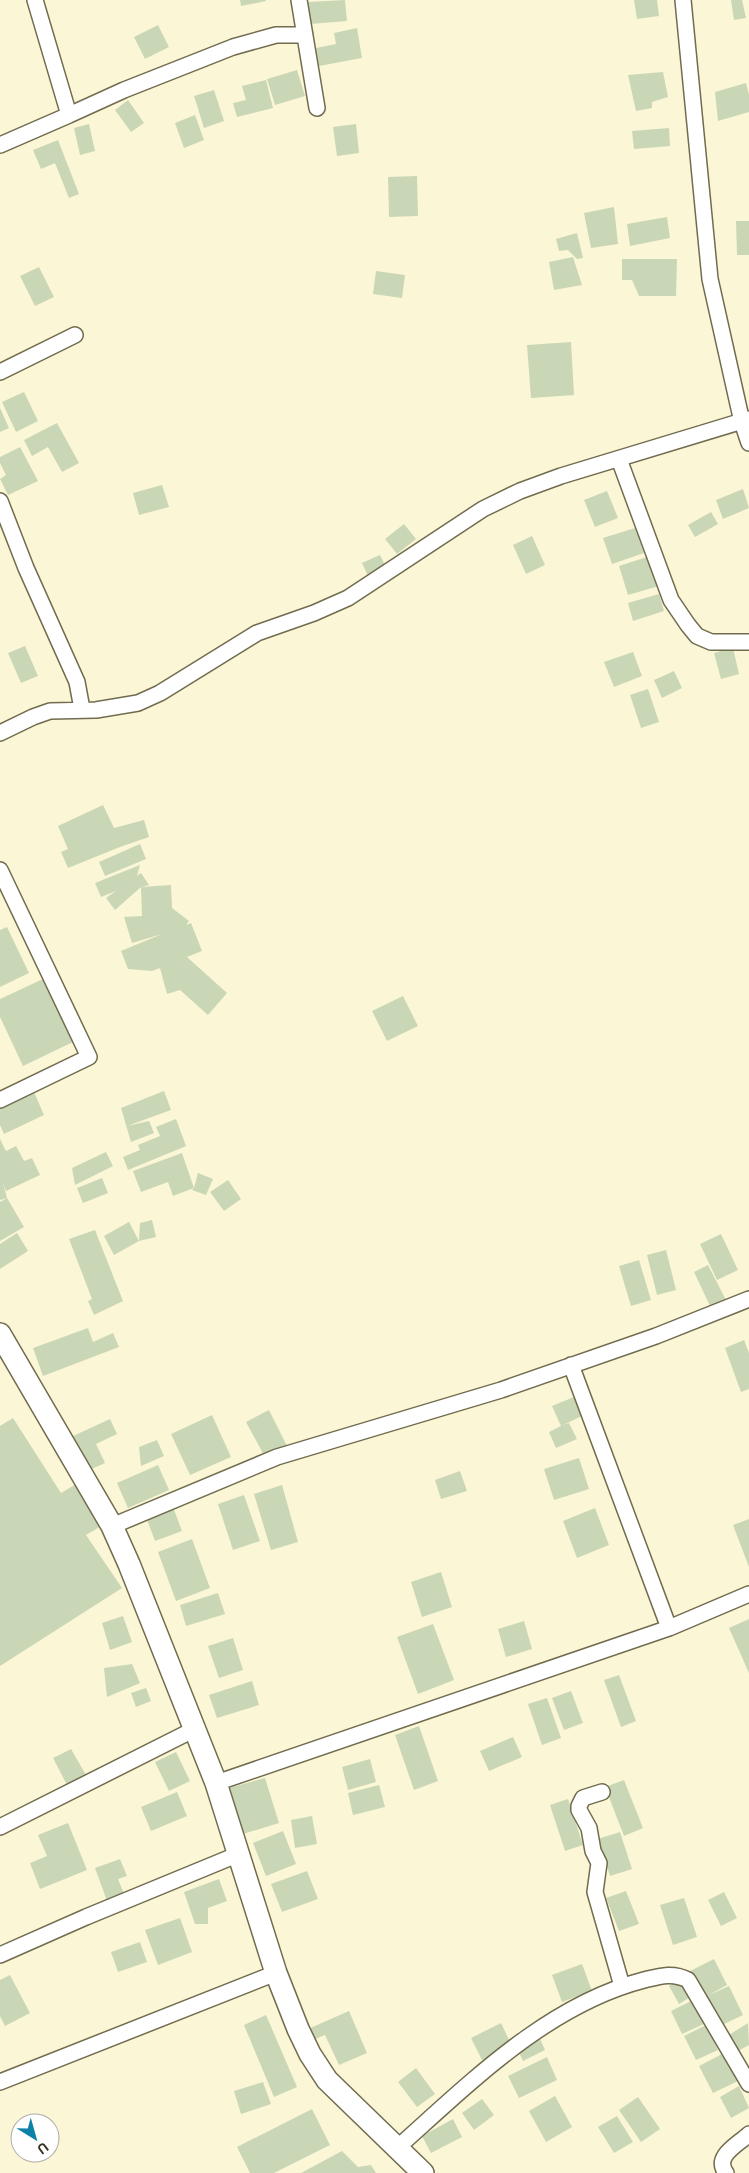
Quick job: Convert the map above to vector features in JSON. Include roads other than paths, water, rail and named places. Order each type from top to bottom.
[{"type":"main road","points":[[0,1334],[112,1526],[129,1564],[216,1783],[276,1972],[298,2029],[310,2054],[328,2080],[423,2173]]},
{"type":"street","points":[[35,0],[68,115]]},
{"type":"street","points":[[299,0],[317,108]]},
{"type":"street","points":[[687,1],[710,279],[749,443]]},
{"type":"street","points":[[0,145],[133,86],[233,47],[276,35],[305,36]]},
{"type":"street","points":[[0,372],[74,335]]},
{"type":"street","points":[[0,734],[33,717],[50,711],[119,707],[138,703],[160,693],[257,634],[348,598],[483,509],[520,491],[745,421]]},
{"type":"street","points":[[619,459],[671,600],[688,625],[697,636],[711,642],[749,642]]},
{"type":"street","points":[[0,501],[26,568],[77,682],[82,709]]},
{"type":"street","points":[[0,870],[89,1057],[0,1100]]},
{"type":"street","points":[[112,1526],[277,1457],[501,1390],[656,1336],[749,1299]]},
{"type":"street","points":[[571,1366],[669,1628]]},
{"type":"street","points":[[216,1783],[669,1628],[749,1594]]},
{"type":"street","points":[[0,1826],[195,1729]]},
{"type":"street","points":[[602,1792],[583,1798],[578,1806],[589,1828],[593,1851],[599,1863],[595,1892],[622,1986]]},
{"type":"street","points":[[0,1955],[86,1917],[239,1854]]},
{"type":"street","points":[[0,2081],[276,1972]]},
{"type":"street","points":[[397,2148],[476,2078],[516,2046],[558,2018],[622,1986],[668,1974],[680,1975],[688,1980],[749,2084]]},
{"type":"street","points":[[726,2173],[722,2163],[724,2157],[749,2134]]}]
